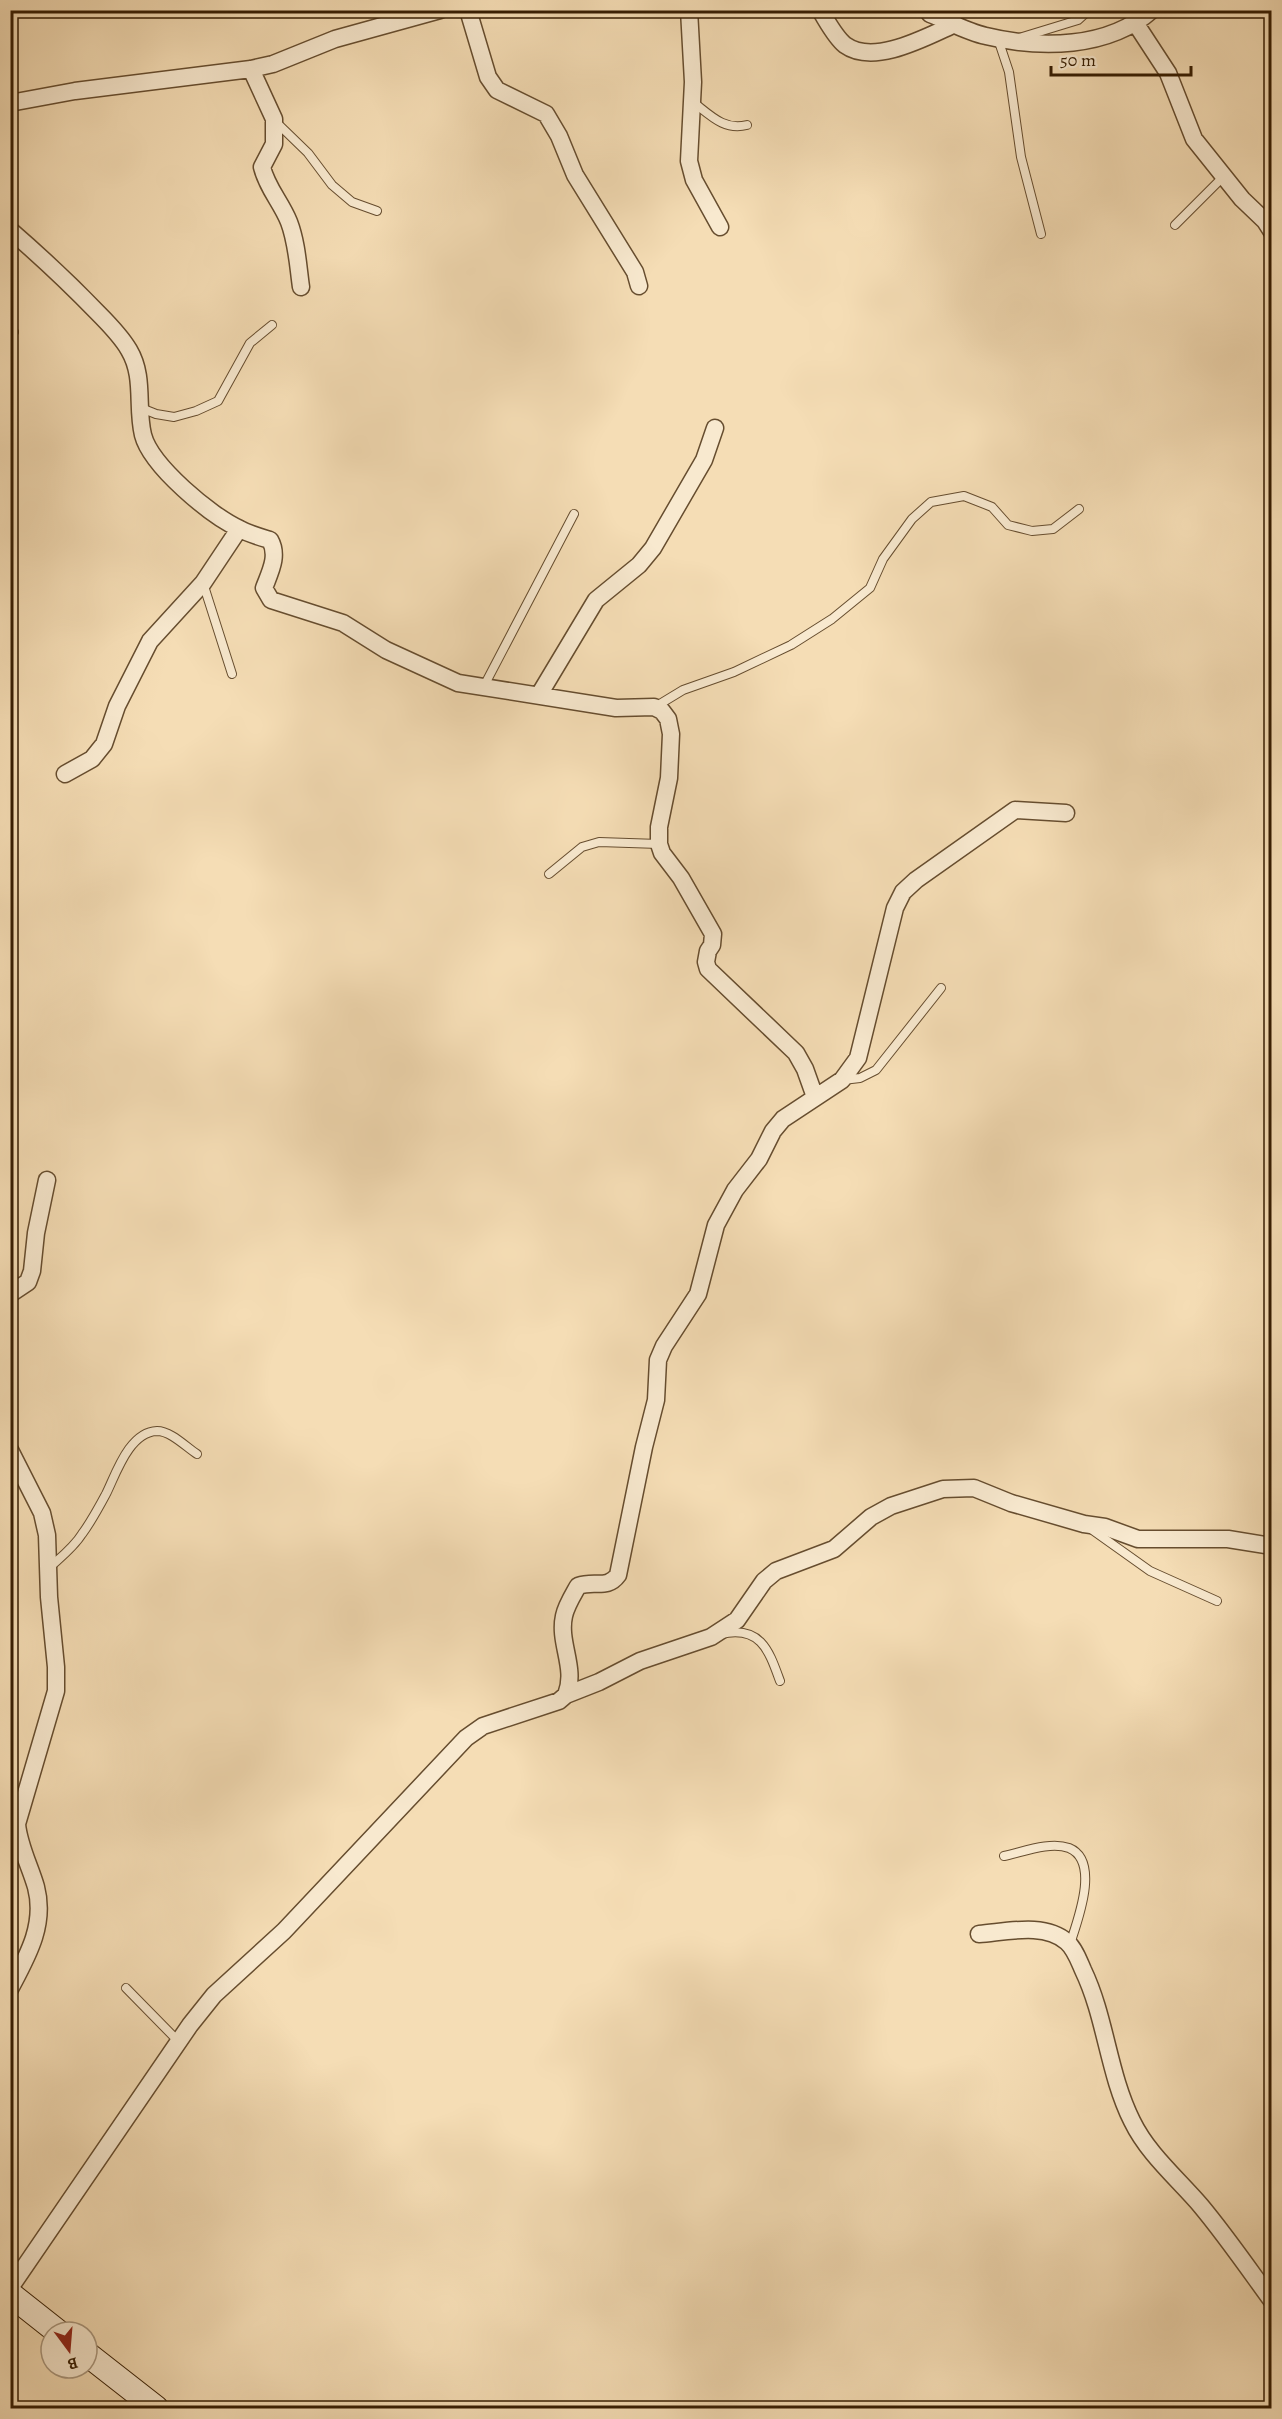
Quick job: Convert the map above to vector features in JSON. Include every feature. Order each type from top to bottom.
[{"type":"main road","points":[[16,2306],[39,2320]]},
{"type":"main road","points":[[99,2364],[156,2409]]},
{"type":"street","points":[[10,103],[75,92],[251,69],[273,64],[334,39],[440,10]]},
{"type":"street","points":[[468,10],[488,77],[497,90],[546,114],[559,136],[575,175],[635,272],[639,286]]},
{"type":"street","points":[[689,10],[693,101],[689,161],[694,180],[720,227]]},
{"type":"street","points":[[820,10],[843,44],[857,51],[875,53],[902,46],[955,24]]},
{"type":"street","points":[[927,10],[984,36],[1004,40],[1066,44],[1102,37],[1136,24],[1152,10]]},
{"type":"street","points":[[1136,24],[1168,73],[1194,139],[1272,232]]},
{"type":"street","points":[[251,69],[274,119],[274,144],[262,167],[265,180],[289,221],[297,252],[301,288]]},
{"type":"street","points":[[10,230],[64,278],[111,326],[129,350],[139,374],[143,438],[154,457],[185,490],[219,517],[239,529],[270,540],[275,548],[275,556],[264,588],[271,600],[343,622],[367,640],[434,674],[458,683],[616,708],[654,707],[662,711],[668,719],[671,734],[669,778],[659,827],[659,844],[662,853],[681,878],[713,934],[706,962],[708,969],[796,1053],[805,1069],[815,1097]]},
{"type":"street","points":[[538,695],[596,600],[639,565],[653,548],[704,460],[715,428]]},
{"type":"street","points":[[65,774],[92,759],[104,744],[117,706],[150,641],[203,583],[239,529]]},
{"type":"street","points":[[566,1695],[570,1685],[570,1665],[563,1628],[564,1614],[578,1586],[588,1582],[605,1584],[613,1582],[618,1575],[656,1400],[658,1360],[664,1346],[698,1294],[716,1225],[735,1190],[759,1159],[773,1131],[783,1119],[842,1080],[858,1058],[895,908],[903,892],[916,880],[1015,810],[1066,813]]},
{"type":"street","points":[[10,1294],[28,1282],[32,1271],[36,1233],[47,1180]]},
{"type":"street","points":[[10,1450],[42,1513],[47,1535],[50,1568],[49,1597],[56,1667],[56,1691],[17,1824],[18,1836],[36,1887],[37,1923],[35,1937],[10,1989]]},
{"type":"street","points":[[10,2288],[178,2042],[214,1995],[284,1931],[466,1738],[483,1726],[559,1701],[566,1695],[600,1682],[640,1661],[711,1637],[736,1620],[764,1581],[776,1572],[834,1549],[871,1517],[891,1506],[943,1489],[974,1488],[1011,1503],[1084,1524],[1098,1525],[1128,1537],[1149,1540],[1228,1539],[1272,1546]]},
{"type":"street","points":[[979,1934],[1041,1930],[1058,1935],[1070,1944],[1099,2009],[1116,2080],[1132,2122],[1152,2152],[1226,2235],[1272,2301]]},
{"type":"lane","points":[[1041,234],[1021,157],[1004,40],[1078,20],[1089,10]]},
{"type":"lane","points":[[693,101],[719,123],[735,128],[747,125]]},
{"type":"lane","points":[[274,119],[308,153],[332,185],[352,202],[377,211]]},
{"type":"lane","points":[[1175,225],[1224,176]]},
{"type":"lane","points":[[141,408],[156,414],[174,417],[196,411],[218,401],[250,343],[273,325]]},
{"type":"lane","points":[[654,707],[683,690],[734,672],[790,645],[832,619],[870,588],[883,559],[912,519],[931,502],[964,496],[992,507],[1008,525],[1032,531],[1053,529],[1079,509]]},
{"type":"lane","points":[[484,686],[574,514]]},
{"type":"lane","points":[[203,583],[232,674]]},
{"type":"lane","points":[[549,874],[582,847],[599,842],[659,844]]},
{"type":"lane","points":[[842,1080],[860,1078],[876,1070],[941,987]]},
{"type":"lane","points":[[50,1568],[82,1535],[131,1446],[144,1436],[157,1431],[168,1434],[197,1454]]},
{"type":"lane","points":[[1084,1524],[1150,1571],[1217,1601]]},
{"type":"lane","points":[[711,1637],[735,1633],[757,1639],[768,1648],[780,1681]]},
{"type":"lane","points":[[1004,1856],[1042,1847],[1058,1847],[1071,1848],[1081,1860],[1085,1877],[1085,1893],[1070,1944]]},
{"type":"lane","points":[[126,1988],[178,2042]]}]
